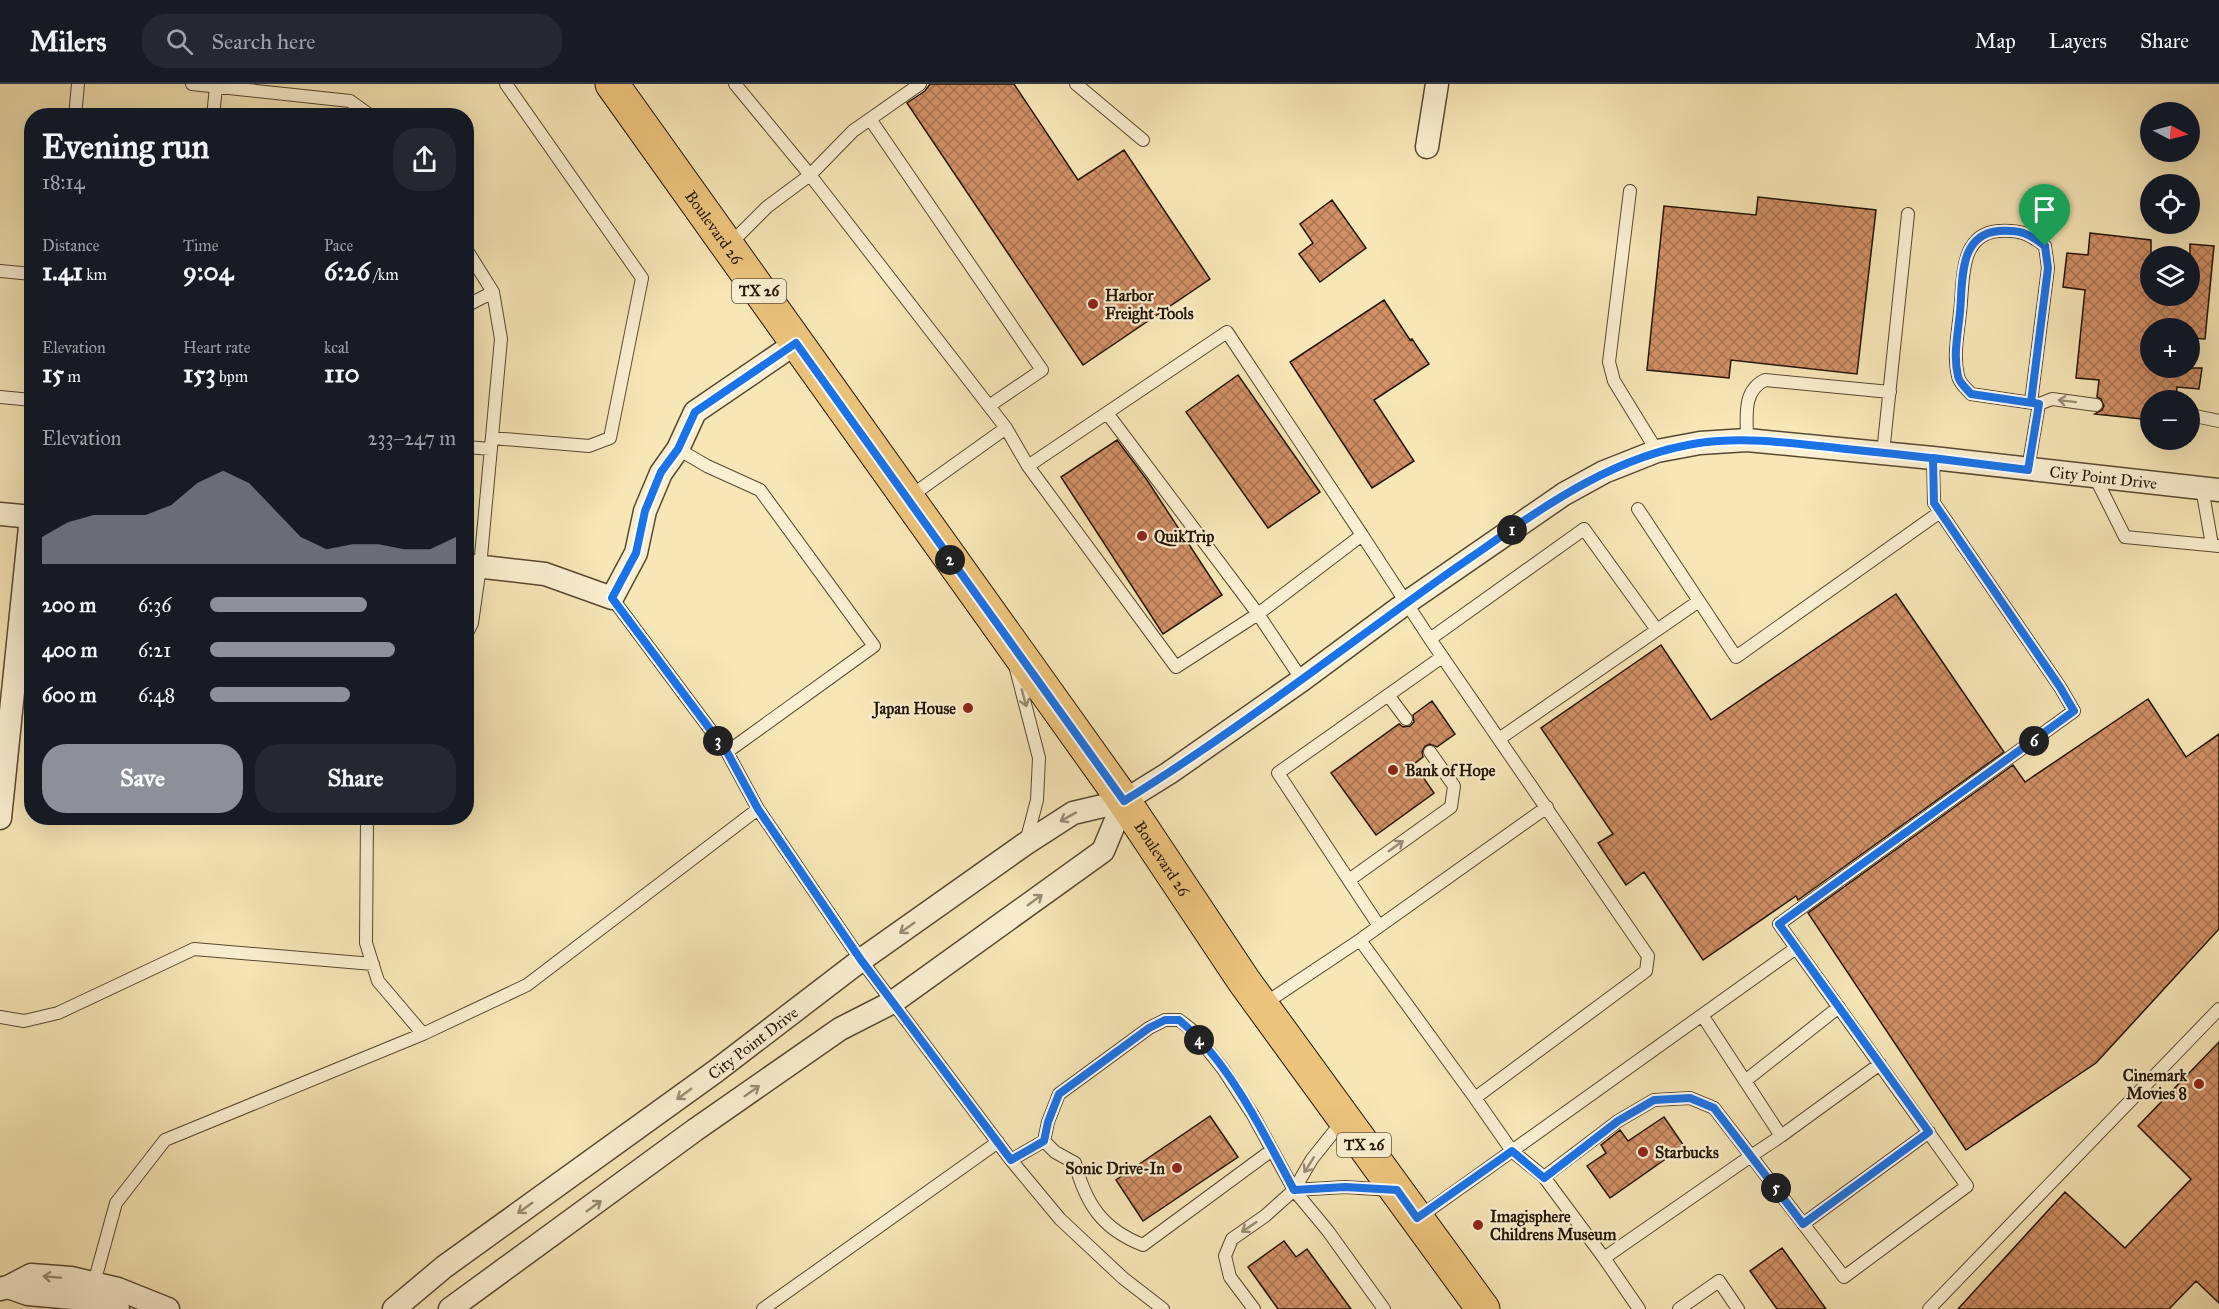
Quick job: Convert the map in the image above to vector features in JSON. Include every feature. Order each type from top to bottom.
[{"type":"main road","name":"Boulevard 26","points":[[612,84],[1008,642],[1124,801],[1262,1005],[1484,1309]]},
{"type":"street","points":[[1427,147],[1437,84]]},
{"type":"street","points":[[474,566],[544,574],[612,598],[636,553],[645,511],[661,472],[678,449],[695,412],[796,343]]},
{"type":"street","name":"City Point Drive","points":[[394,1309],[444,1267],[716,1071],[861,960],[1025,844],[1073,813],[1124,801],[1169,773],[1302,680],[1406,603],[1564,494],[1604,472],[1657,451],[1700,443],[1747,440],[2211,489]]},
{"type":"street","points":[[0,514],[24,516]]},
{"type":"street","points":[[0,818],[24,585]]},
{"type":"street","points":[[450,1309],[695,1130],[831,1036],[893,1002],[1103,851],[1124,801]]},
{"type":"street","points":[[4,1288],[31,1275],[71,1278],[118,1289],[168,1309]]},
{"type":"street","points":[[4,1288],[28,1294],[84,1299],[118,1309]]},
{"type":"lane","points":[[76,108],[78,84]]},
{"type":"lane","points":[[192,84],[350,101],[360,108]]},
{"type":"lane","points":[[474,446],[492,443],[589,446],[610,438],[642,278],[506,84]]},
{"type":"lane","points":[[735,84],[810,175],[1006,428],[1028,466],[1176,668],[1258,614],[1362,534]]},
{"type":"lane","points":[[727,246],[767,207],[810,175],[853,131],[920,84]]},
{"type":"lane","points":[[1076,84],[1143,140]]},
{"type":"lane","points":[[214,108],[216,87]]},
{"type":"lane","points":[[870,119],[1042,370],[989,406]]},
{"type":"lane","points":[[1630,191],[1609,362],[1614,381],[1657,451]]},
{"type":"lane","points":[[1883,453],[1908,214]]},
{"type":"lane","points":[[2028,470],[2035,403],[2048,268],[2045,246],[2029,234],[2013,230],[1987,232],[1974,241],[1966,257],[1956,358],[1958,379],[1971,394],[2035,403],[2052,399],[2096,405]]},
{"type":"lane","points":[[474,262],[493,292],[501,339],[492,443],[474,560]]},
{"type":"lane","points":[[0,270],[24,273]]},
{"type":"lane","points":[[474,302],[493,292]]},
{"type":"lane","points":[[1028,466],[1227,332],[1442,657],[1648,956],[1646,971],[1475,1098]]},
{"type":"lane","points":[[1747,440],[1747,401],[1755,385],[1765,380],[1890,392]]},
{"type":"lane","points":[[0,397],[24,399]]},
{"type":"lane","points":[[1107,413],[1258,614],[1302,680]]},
{"type":"lane","points":[[2200,417],[2219,421]]},
{"type":"lane","points":[[907,499],[1006,428]]},
{"type":"lane","points":[[678,449],[707,466],[760,490],[874,645],[727,752]]},
{"type":"lane","points":[[1544,1178],[1618,1121],[1654,1100],[1690,1098],[1714,1108],[1844,1277],[1967,1186],[1779,924],[2074,711],[1934,503],[1933,458]]},
{"type":"lane","points":[[2095,477],[2125,537],[2215,545],[2211,489]]},
{"type":"lane","points":[[1638,509],[1736,657],[1940,512]]},
{"type":"lane","points":[[1430,639],[1584,529],[1657,630]]},
{"type":"lane","points":[[612,598],[727,752],[758,809],[861,960],[1011,1160],[1060,1219],[1123,1278],[1162,1309]]},
{"type":"lane","points":[[1499,739],[1699,601]]},
{"type":"lane","points":[[1008,642],[1039,758],[1037,800],[1025,844]]},
{"type":"lane","points":[[1379,926],[1278,773],[1442,657]]},
{"type":"lane","points":[[1388,695],[1406,719]]},
{"type":"lane","points":[[1349,880],[1451,807],[1454,786],[1430,752]]},
{"type":"lane","points":[[1262,1005],[1360,940],[1547,807]]},
{"type":"lane","points":[[94,1283],[116,1203],[165,1140],[423,1034],[527,985],[758,809]]},
{"type":"lane","points":[[367,825],[366,943],[378,981],[423,1034]]},
{"type":"lane","points":[[1360,940],[1512,1151],[1544,1178],[1639,1309]]},
{"type":"lane","points":[[1417,1218],[1796,948]]},
{"type":"lane","points":[[0,1017],[24,1021],[58,1013],[194,949],[373,964]]},
{"type":"lane","points":[[1745,1081],[1839,1007]]},
{"type":"lane","points":[[1929,1309],[2219,1009]]},
{"type":"lane","points":[[1702,1015],[1781,1136]]},
{"type":"lane","points":[[1011,1160],[1044,1141],[1048,1122],[1059,1094],[1149,1028],[1165,1020],[1179,1020],[1192,1030],[1223,1069],[1253,1115],[1294,1190],[1328,1231],[1384,1309]]},
{"type":"lane","points":[[1604,1258],[1781,1136],[1880,1064]]},
{"type":"lane","points":[[1254,1309],[1230,1277],[1225,1256],[1232,1239],[1265,1216],[1294,1190],[1312,1159],[1344,1118]]},
{"type":"lane","points":[[1803,1224],[1929,1132]]},
{"type":"lane","points":[[1044,1141],[1055,1152],[1075,1163],[1082,1189],[1112,1230],[1143,1245],[1272,1150]]},
{"type":"lane","points":[[763,1309],[998,1142]]},
{"type":"lane","points":[[1294,1190],[1345,1187],[1397,1190]]},
{"type":"lane","points":[[1679,1309],[1719,1281],[1738,1309]]},
{"type":"building","points":[[930,84],[1014,84],[1078,180],[1124,150],[1210,279],[1083,365],[907,103],[925,91]]},
{"type":"building","points":[[1758,197],[1876,210],[1857,374],[1731,360],[1729,378],[1647,370],[1664,206],[1756,215]]},
{"type":"building","points":[[1332,200],[1366,248],[1320,282],[1299,254],[1313,243],[1300,224]]},
{"type":"building","points":[[2090,233],[2151,240],[2151,246],[2140,246],[2140,306],[2200,306],[2200,246],[2190,246],[2190,244],[2214,246],[2205,339],[2200,339],[2200,318],[2140,318],[2140,378],[2200,378],[2200,368],[2202,368],[2199,389],[2177,387],[2177,390],[2140,390],[2140,419],[2095,414],[2104,406],[2101,399],[2097,397],[2099,380],[2076,378],[2085,290],[2063,287],[2067,253],[2088,255]]},
{"type":"building","points":[[1384,300],[1429,364],[1374,400],[1414,461],[1372,488],[1290,362]]},
{"type":"building","points":[[1238,375],[1320,492],[1268,528],[1186,412]]},
{"type":"building","name":"QuikTrip","points":[[1117,440],[1147,480],[1222,595],[1163,634],[1061,477]]},
{"type":"building","points":[[1896,594],[2004,752],[1798,900],[1796,896],[1703,960],[1644,872],[1626,885],[1598,843],[1613,834],[1541,728],[1661,645],[1711,720]]},
{"type":"building","points":[[2148,699],[2186,757],[2219,734],[2219,929],[2096,1063],[1966,1150],[1808,913],[2013,765],[2025,782]]},
{"type":"building","points":[[1432,701],[1455,734],[1437,747],[1430,744],[1425,746],[1422,752],[1423,757],[1414,764],[1434,793],[1376,835],[1331,773],[1399,724],[1403,727],[1410,726],[1414,722],[1413,715]]},
{"type":"building","points":[[2219,1042],[2219,1303],[2196,1281],[2169,1309],[1958,1309],[2065,1192],[2125,1248],[2191,1179],[2138,1126]]},
{"type":"building","name":"Sonic Drive-In","points":[[1210,1116],[1238,1157],[1143,1221],[1116,1180]]},
{"type":"building","points":[[1664,1117],[1684,1146],[1610,1198],[1587,1166],[1606,1153],[1601,1145],[1620,1130],[1628,1141]]},
{"type":"building","points":[[1284,1241],[1296,1257],[1307,1249],[1351,1309],[1278,1309],[1248,1267]]},
{"type":"building","points":[[1782,1248],[1826,1309],[1777,1309],[1750,1271]]},
{"type":"place","name":"Harbor Freight Tools","points":[[1093,304]]},
{"type":"place","name":"QuikTrip","points":[[1142,536]]},
{"type":"place","name":"Japan House","points":[[968,708]]},
{"type":"place","name":"Bank of Hope","points":[[1393,770]]},
{"type":"place","name":"Cinemark Movies 8","points":[[2199,1084]]},
{"type":"place","name":"Starbucks","points":[[1643,1152]]},
{"type":"place","name":"Sonic Drive-In","points":[[1177,1168]]},
{"type":"place","name":"Imagisphere Childrens Museum","points":[[1478,1225]]},
{"type":"route","points":[[2045,246],[2029,234],[2013,230],[1987,232],[1974,241],[1966,257],[1956,358],[1958,379],[1971,394],[2039,404],[2028,470],[1981,464],[1933,458],[1934,503],[2074,711],[1779,924],[1929,1132],[1803,1224],[1714,1108],[1690,1098],[1654,1100],[1618,1121],[1544,1178],[1512,1151],[1417,1218],[1397,1190],[1345,1187],[1294,1190],[1253,1115],[1223,1069],[1192,1030],[1179,1020],[1165,1020],[1149,1028],[1059,1094],[1048,1122],[1044,1141],[1011,1160],[861,960],[758,809],[727,752],[612,598],[636,553],[645,511],[661,472],[678,449],[695,412],[796,343],[1124,801],[1169,773],[1302,680],[1406,603],[1564,494],[1604,472],[1657,451],[1700,443],[1747,440],[1933,458],[2028,470],[2039,404],[2031,402],[2048,268],[2045,246]]}]
